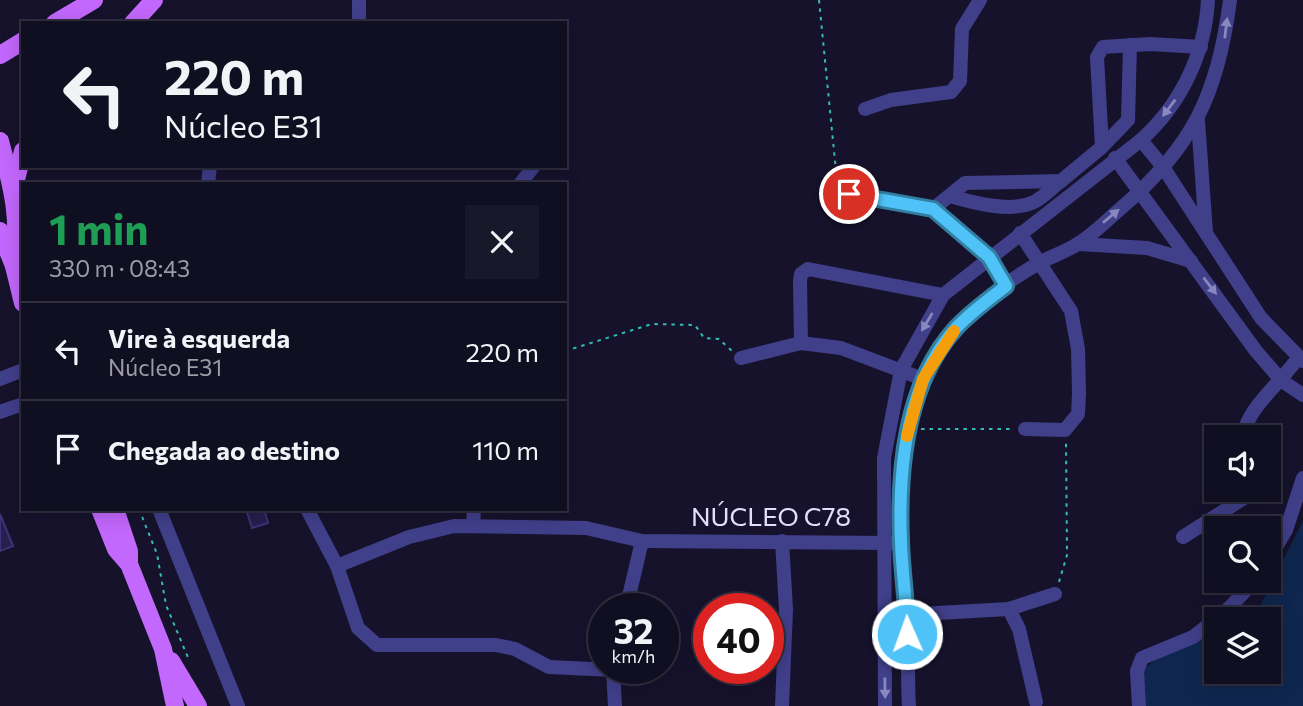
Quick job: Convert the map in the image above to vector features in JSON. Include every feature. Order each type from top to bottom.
[{"type":"main road","points":[[58,21],[94,0]]},
{"type":"main road","points":[[135,21],[155,0]]},
{"type":"main road","points":[[0,55],[21,42]]},
{"type":"main road","points":[[18,187],[1,151],[21,138]]},
{"type":"main road","points":[[21,165],[17,246],[21,291]]},
{"type":"main road","points":[[0,231],[18,274]]},
{"type":"main road","points":[[0,251],[18,274]]},
{"type":"main road","points":[[101,511],[116,549],[129,564],[163,649],[198,706]]},
{"type":"main road","points":[[117,511],[129,551],[129,564]]},
{"type":"main road","points":[[163,649],[175,706]]},
{"type":"street","points":[[359,0],[359,21]]},
{"type":"street","points":[[865,109],[891,100],[951,92],[957,87],[960,81],[962,29],[981,0]]},
{"type":"street","points":[[885,706],[884,458],[901,370],[943,295],[1141,140],[1180,94],[1201,47],[1206,29],[1208,0]]},
{"type":"street","points":[[909,706],[907,614],[901,542],[902,470],[909,430],[923,379],[956,328],[1006,286],[1040,262],[1079,244],[1139,192],[1163,167],[1198,121],[1223,51],[1230,0]]},
{"type":"street","points":[[950,196],[975,203],[1024,205],[1035,202],[1102,147],[1128,120],[1130,45]]},
{"type":"street","points":[[1102,147],[1097,57],[1104,47],[1201,47]]},
{"type":"street","points":[[1198,121],[1206,235]]},
{"type":"street","points":[[1141,140],[1163,167],[1258,312],[1301,359],[1250,414],[1247,425]]},
{"type":"street","points":[[1115,158],[1240,329],[1282,381],[1303,395]]},
{"type":"street","points":[[522,182],[532,168]]},
{"type":"street","points":[[933,209],[960,185],[971,182],[1061,181]]},
{"type":"street","points":[[849,194],[933,209],[989,257],[1006,286]]},
{"type":"street","points":[[1020,233],[1071,311],[1078,349],[1078,414],[1066,430],[1025,429]]},
{"type":"street","points":[[1079,244],[1147,248],[1191,261]]},
{"type":"street","points":[[801,343],[800,281],[802,274],[808,269],[943,295]]},
{"type":"street","points":[[1240,329],[1258,312]]},
{"type":"street","points":[[741,358],[801,343],[841,348],[923,379]]},
{"type":"street","points":[[0,379],[21,371]]},
{"type":"street","points":[[0,412],[21,405]]},
{"type":"street","points":[[1281,539],[1303,478]]},
{"type":"street","points":[[1183,537],[1238,502]]},
{"type":"street","points":[[160,511],[237,706]]},
{"type":"street","points":[[308,511],[338,566],[358,628],[377,645],[496,645],[515,649],[549,667],[588,668]]},
{"type":"street","points":[[473,525],[474,511]]},
{"type":"street","name":"NÚCLEO C78","points":[[338,566],[433,530],[473,525],[586,528],[642,541],[901,542]]},
{"type":"street","points":[[630,593],[642,541]]},
{"type":"street","points":[[782,541],[786,610],[782,706]]},
{"type":"street","points":[[1139,706],[1138,665],[1142,658],[1193,637],[1226,611],[1243,593]]},
{"type":"street","points":[[884,616],[1009,609],[1055,594]]},
{"type":"street","points":[[1009,609],[1019,629],[1036,702]]},
{"type":"street","points":[[614,684],[615,706]]},
{"type":"path","points":[[819,0],[836,171]]},
{"type":"path","points":[[567,350],[652,324],[695,325],[704,338],[719,339],[741,358]]},
{"type":"path","points":[[909,430],[1025,429]]},
{"type":"path","points":[[1055,594],[1067,555],[1066,430]]},
{"type":"path","points":[[140,511],[157,554],[166,605],[192,668]]},
{"type":"water","points":[[1303,521],[1303,706],[1146,706],[1142,671],[1159,658],[1204,638],[1204,684],[1281,684],[1281,607],[1260,607],[1267,593],[1281,593],[1281,564]]},
{"type":"building","points":[[247,511],[265,511],[268,523],[252,528]]},
{"type":"building","points":[[0,514],[13,546],[0,551]]},
{"type":"slow traffic","points":[[907,436],[923,379],[954,331]]},
{"type":"route","points":[[849,194],[933,209],[989,257],[1006,286],[956,328],[923,379],[915,407],[902,470],[901,542],[907,634]]}]
